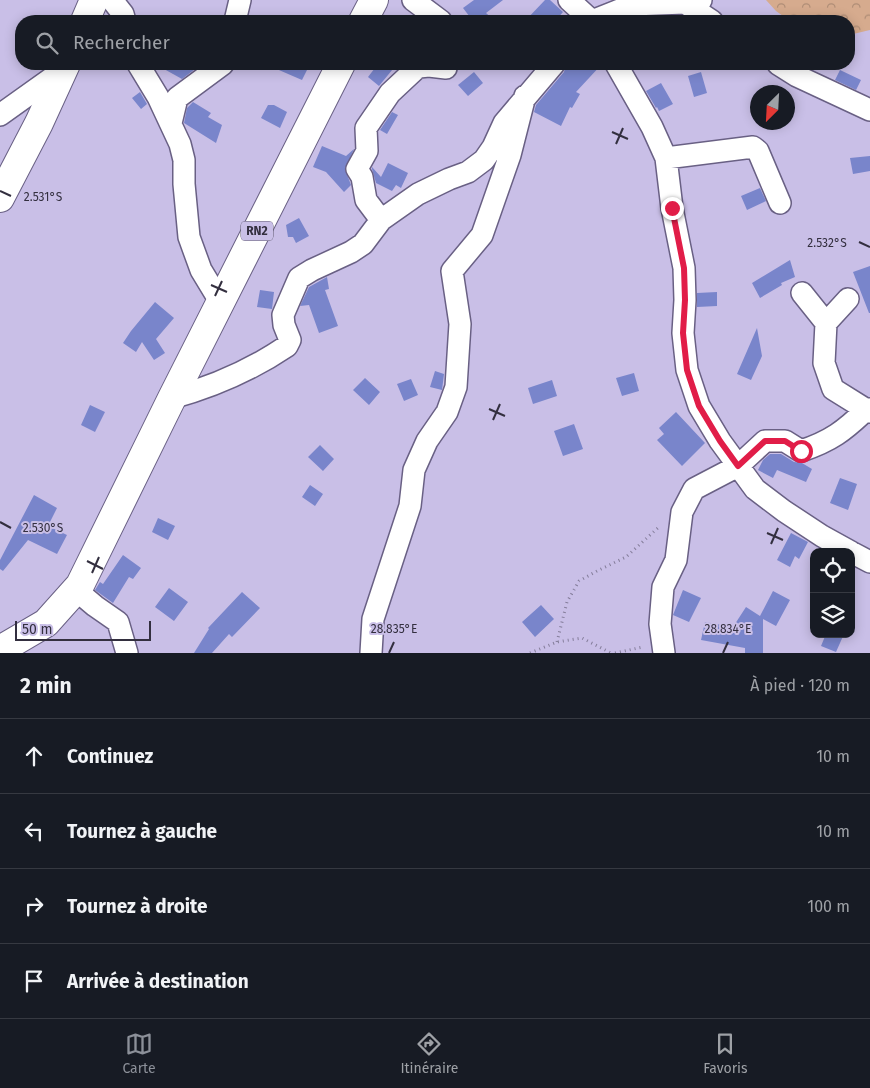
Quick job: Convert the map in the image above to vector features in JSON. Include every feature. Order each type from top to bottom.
[{"type":"highway","points":[[88,15],[94,0]]},
{"type":"highway","points":[[366,15],[374,0]]},
{"type":"highway","points":[[0,198],[39,123],[63,70]]},
{"type":"highway","name":"RN2","points":[[0,652],[46,623],[76,590],[84,578],[172,398],[338,70]]},
{"type":"street","points":[[112,0],[123,15]]},
{"type":"street","points":[[236,15],[240,0]]},
{"type":"street","points":[[413,0],[433,15]]},
{"type":"street","points":[[569,0],[585,15]]},
{"type":"street","points":[[607,15],[632,5],[693,2],[706,15]]},
{"type":"street","points":[[0,116],[60,70]]},
{"type":"street","points":[[142,70],[158,97],[180,144],[184,160],[184,184],[189,237],[201,270],[221,303]]},
{"type":"street","points":[[171,123],[177,98],[215,70]]},
{"type":"street","points":[[382,220],[366,200],[362,177],[357,169],[367,152],[366,128],[390,93],[415,70]]},
{"type":"street","points":[[172,398],[193,392],[242,372],[287,346],[290,340],[284,325],[283,315],[299,278],[363,244],[382,220],[418,194],[468,172],[484,160],[504,123],[549,70]]},
{"type":"street","points":[[619,70],[652,127],[666,158],[672,208],[684,268],[683,333],[687,370],[699,406],[720,441],[755,489],[822,536],[844,548]]},
{"type":"street","points":[[788,70],[870,110]]},
{"type":"street","points":[[371,653],[373,620],[410,506],[414,470],[427,441],[447,412],[456,387],[460,324],[452,271],[482,235],[510,155],[525,96]]},
{"type":"street","points":[[666,158],[753,147],[758,151],[780,202]]},
{"type":"street","points":[[802,293],[826,324]]},
{"type":"street","points":[[662,648],[660,624],[663,586],[676,560],[682,512],[694,489],[738,466],[765,441],[785,441],[801,451],[824,443],[846,429],[869,410],[833,389],[824,363],[826,324],[848,299]]},
{"type":"street","points":[[855,554],[870,562]]},
{"type":"street","points":[[76,590],[118,622],[127,653]]},
{"type":"path","points":[[557,642],[567,602],[579,581],[597,570],[626,557],[659,527],[682,512]]},
{"type":"path","points":[[530,653],[557,642],[582,638],[611,653]]},
{"type":"path","points":[[615,653],[662,648]]},
{"type":"green space","points":[[766,0],[870,0],[870,30],[855,34],[855,15],[782,15]]},
{"type":"building","points":[[474,0],[503,0],[486,13],[488,15],[468,15],[463,8]]},
{"type":"building","points":[[545,0],[550,0],[563,12],[560,15],[531,15]]},
{"type":"building","points":[[166,70],[194,70],[182,79]]},
{"type":"building","points":[[279,70],[307,70],[302,80]]},
{"type":"building","points":[[373,70],[392,70],[379,86],[368,77]]},
{"type":"building","points":[[564,70],[596,70],[576,92],[580,94],[572,108],[570,107],[561,126],[534,112],[536,105]]},
{"type":"building","points":[[840,70],[861,80],[856,90],[835,80]]},
{"type":"building","points":[[474,72],[483,83],[468,96],[458,85]]},
{"type":"building","points":[[701,72],[707,93],[694,97],[688,76]]},
{"type":"building","points":[[661,83],[673,104],[659,111],[646,91]]},
{"type":"building","points":[[140,92],[147,104],[141,109],[132,98]]},
{"type":"building","points":[[193,102],[211,113],[208,117],[222,125],[216,143],[184,123],[187,108]]},
{"type":"building","points":[[268,105],[274,105],[287,112],[280,128],[261,118]]},
{"type":"building","points":[[392,112],[398,115],[387,134],[380,130]]},
{"type":"building","points":[[322,146],[346,156],[354,149],[345,169],[351,185],[344,192],[326,172],[313,167]]},
{"type":"building","points":[[870,156],[870,171],[853,174],[850,158]]},
{"type":"building","points":[[388,163],[408,173],[401,188],[396,185],[392,191],[376,183],[372,169],[372,167],[381,177]]},
{"type":"building","points":[[760,188],[766,201],[747,210],[741,196]]},
{"type":"building","points":[[299,218],[309,236],[296,243],[293,237],[288,237],[286,225]]},
{"type":"building","points":[[790,260],[795,277],[781,283],[782,285],[760,298],[752,283]]},
{"type":"building","points":[[870,266],[870,313],[869,313],[853,272]]},
{"type":"building","points":[[327,277],[329,289],[325,290],[338,326],[319,333],[309,305],[300,306],[309,287]]},
{"type":"building","points":[[260,290],[274,292],[272,309],[257,307]]},
{"type":"building","points":[[717,292],[717,306],[697,307],[697,293]]},
{"type":"building","points":[[155,302],[174,318],[156,339],[165,353],[154,360],[142,342],[136,352],[123,343]]},
{"type":"building","points":[[757,328],[762,356],[751,380],[737,374]]},
{"type":"building","points":[[435,371],[444,374],[442,390],[430,387]]},
{"type":"building","points":[[634,373],[639,391],[622,396],[616,378]]},
{"type":"building","points":[[365,378],[380,392],[369,405],[353,390]]},
{"type":"building","points":[[411,379],[418,395],[404,401],[397,384]]},
{"type":"building","points":[[552,380],[557,396],[533,404],[528,388]]},
{"type":"building","points":[[90,405],[105,412],[95,432],[81,425]]},
{"type":"building","points":[[676,412],[705,443],[682,466],[657,440],[664,434],[659,428]]},
{"type":"building","points":[[574,424],[583,449],[563,456],[554,431]]},
{"type":"building","points":[[320,445],[334,459],[323,471],[308,457]]},
{"type":"building","points":[[770,454],[781,454],[794,462],[802,463],[812,469],[806,482],[777,470],[773,478],[758,470],[763,460]]},
{"type":"building","points":[[840,478],[857,484],[848,510],[830,503]]},
{"type":"building","points":[[310,485],[323,494],[315,506],[302,497]]},
{"type":"building","points":[[34,495],[57,508],[48,526],[67,535],[57,554],[28,540],[3,571],[0,569],[0,560]]},
{"type":"building","points":[[158,518],[175,526],[168,540],[152,532]]},
{"type":"building","points":[[791,533],[808,542],[799,559],[795,556],[790,567],[777,560]]},
{"type":"building","points":[[123,555],[141,568],[133,579],[129,577],[113,603],[95,590],[100,582],[103,584]]},
{"type":"building","points":[[169,588],[188,602],[174,621],[155,607]]},
{"type":"building","points":[[683,590],[701,598],[689,622],[673,615]]},
{"type":"building","points":[[773,591],[790,600],[776,626],[763,619],[763,653],[745,653],[745,648],[701,640],[705,622],[733,627],[746,607],[760,616]]},
{"type":"building","points":[[242,592],[260,608],[232,637],[229,634],[212,653],[194,653],[208,628]]},
{"type":"building","points":[[541,605],[554,619],[535,637],[522,622]]},
{"type":"building","points":[[824,638],[842,638],[836,652],[821,646]]},
{"type":"route","points":[[672,208],[684,268],[683,333],[687,370],[699,406],[738,466],[765,441],[785,441],[801,451]]}]
